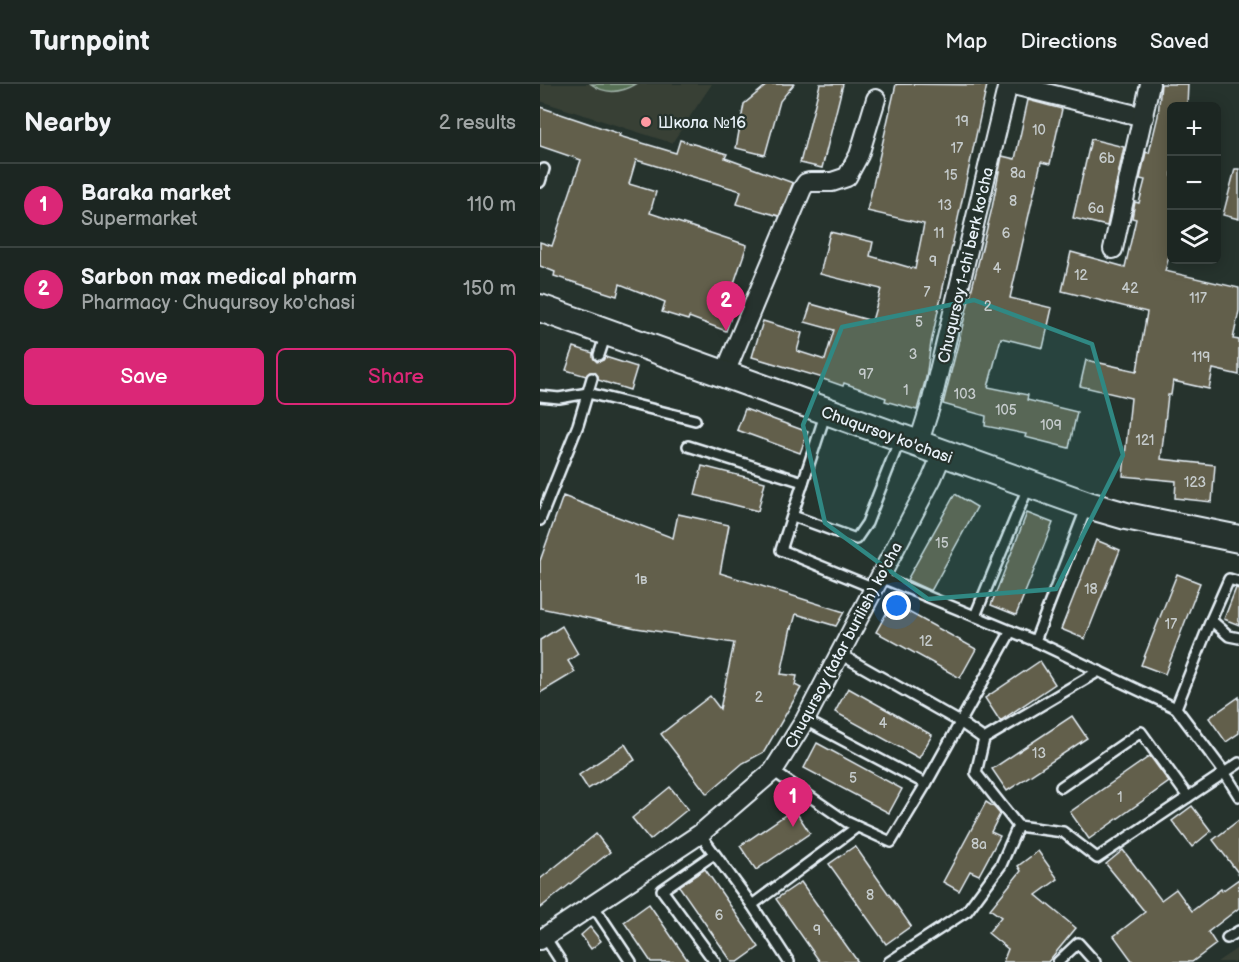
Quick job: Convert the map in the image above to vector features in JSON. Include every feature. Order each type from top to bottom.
[{"type":"street","points":[[1008,84],[1143,117]]},
{"type":"street","name":"Chuqursoy 1-chi berk ko'cha","points":[[909,442],[932,404],[1008,84]]},
{"type":"street","points":[[1113,249],[1150,84]]},
{"type":"street","points":[[724,375],[802,189],[810,182],[832,182],[847,177],[858,155],[876,99]]},
{"type":"street","name":"Chuqursoy ko'chasi","points":[[540,308],[603,344],[724,375],[1088,505],[1126,516],[1239,539]]},
{"type":"street","name":"Chuqursoy (tatar burilish) ko'cha","points":[[542,939],[700,834],[773,771],[806,720],[932,478],[942,454]]},
{"type":"lane","points":[[540,182],[544,170]]},
{"type":"lane","points":[[540,520],[578,425],[592,378]]},
{"type":"lane","points":[[540,396],[559,398],[588,393],[695,420]]},
{"type":"lane","points":[[826,412],[781,550],[975,616],[1035,641],[1176,708],[1239,796]]},
{"type":"lane","points":[[793,516],[856,539],[867,523],[909,442]]},
{"type":"lane","points":[[688,446],[803,482]]},
{"type":"lane","points":[[975,616],[1029,484]]},
{"type":"lane","points":[[1035,641],[1088,505]]},
{"type":"lane","points":[[1176,708],[1210,620],[1229,579],[1239,582]]},
{"type":"lane","points":[[1210,620],[1229,636],[1239,638]]},
{"type":"lane","points":[[773,771],[847,822],[891,842],[1011,631]]},
{"type":"lane","points":[[840,654],[960,722],[984,739]]},
{"type":"lane","points":[[1100,671],[984,739],[976,773],[1018,826],[1063,832],[1097,858],[1239,763]]},
{"type":"lane","points":[[806,720],[926,784]]},
{"type":"lane","points":[[1061,787],[1141,732],[1188,797]]},
{"type":"lane","points":[[889,962],[968,911],[1001,866],[1018,826]]},
{"type":"lane","points":[[752,905],[857,827]]},
{"type":"lane","points":[[700,834],[752,905],[784,960]]},
{"type":"lane","points":[[714,854],[662,890],[715,962]]},
{"type":"lane","points":[[593,905],[631,962]]},
{"type":"lane","points":[[1227,938],[1239,931]]},
{"type":"lane","points":[[542,939],[561,962]]},
{"type":"lane","points":[[1058,962],[1078,943],[1095,962]]},
{"type":"highlighted area","points":[[974,300],[1092,344],[1123,455],[1056,589],[928,599],[825,523],[803,425],[842,327]]},
{"type":"shaded area","name":"Школа №16","points":[[540,84],[712,84],[672,143],[540,101]]},
{"type":"shaded area","points":[[1239,947],[1239,962],[1217,962]]},
{"type":"green space","points":[[591,84],[636,84],[614,92],[602,90]]},
{"type":"building","points":[[768,84],[794,84],[780,101],[765,155],[736,148],[744,104]]},
{"type":"building","points":[[820,84],[843,84],[822,168],[800,163]]},
{"type":"building","points":[[896,84],[987,85],[931,343],[926,378],[917,410],[885,401],[886,398],[844,383],[843,386],[752,357],[763,321],[802,333],[797,351],[825,360],[834,330],[805,322],[811,304],[872,321],[881,289],[820,274],[830,232],[873,242],[870,256],[915,269],[924,224],[867,211]]},
{"type":"building","points":[[1161,84],[1188,84],[1187,102],[1167,102],[1167,264],[1165,271],[1239,288],[1239,311],[1233,339],[1239,340],[1239,375],[1213,369],[1209,389],[1173,381],[1171,395],[1168,395],[1161,459],[1215,465],[1212,502],[1175,498],[1176,481],[1123,476],[1131,398],[1080,386],[1086,360],[1137,371],[1147,312],[1062,291],[1071,252],[1125,267],[1136,219],[1132,218],[1135,202],[1139,203],[1145,180],[1140,179],[1158,116]]},
{"type":"building","points":[[1028,100],[1062,109],[1050,164],[1041,162],[1010,298],[1052,308],[1043,348],[1001,338],[988,387],[1028,395],[1027,400],[1077,412],[1069,448],[1025,437],[1026,434],[985,426],[986,416],[943,404],[992,208],[1002,156],[1015,159]]},
{"type":"building","points":[[540,107],[620,134],[619,136],[676,153],[680,140],[727,154],[725,158],[793,183],[779,216],[737,204],[741,191],[636,160],[629,184],[656,192],[650,213],[747,245],[730,295],[738,298],[726,331],[689,317],[688,320],[662,312],[665,302],[620,284],[617,296],[554,276],[555,272],[540,266],[540,242],[552,246],[581,160],[540,146]]},
{"type":"building","points":[[1091,139],[1124,147],[1107,226],[1073,218]]},
{"type":"building","points":[[1235,169],[1239,169],[1239,219],[1223,215]]},
{"type":"building","points":[[574,347],[593,353],[597,362],[605,357],[637,367],[630,390],[598,380],[594,372],[586,376],[566,370]]},
{"type":"building","points":[[745,409],[808,432],[800,453],[737,430]]},
{"type":"building","points":[[702,466],[765,482],[758,511],[695,495]]},
{"type":"building","points":[[955,494],[977,507],[931,591],[907,580]]},
{"type":"building","points":[[563,496],[673,538],[678,514],[729,525],[720,573],[844,612],[836,626],[796,614],[781,674],[797,676],[795,685],[801,688],[764,752],[743,763],[707,794],[661,734],[710,696],[720,709],[734,643],[636,628],[540,608],[540,561]]},
{"type":"building","points":[[1027,513],[1053,523],[1016,615],[991,605]]},
{"type":"building","points":[[1096,540],[1120,550],[1085,639],[1061,629]]},
{"type":"building","points":[[1177,574],[1200,583],[1165,674],[1141,665]]},
{"type":"building","points":[[1236,588],[1239,589],[1239,625],[1224,619]]},
{"type":"building","points":[[892,603],[976,649],[960,678],[876,632]]},
{"type":"building","points":[[562,626],[578,654],[568,661],[575,672],[540,693],[540,640]]},
{"type":"building","points":[[1040,661],[1055,684],[1000,721],[985,698]]},
{"type":"building","points":[[848,688],[932,735],[919,758],[835,712]]},
{"type":"building","points":[[1239,697],[1239,733],[1226,742],[1209,718]]},
{"type":"building","points":[[1072,716],[1087,738],[1007,791],[992,769]]},
{"type":"building","points":[[817,743],[902,789],[889,813],[804,768]]},
{"type":"building","points":[[625,744],[635,760],[588,789],[579,775]]},
{"type":"building","points":[[1150,756],[1169,782],[1089,839],[1070,812]]},
{"type":"building","points":[[670,787],[688,809],[650,840],[632,818]]},
{"type":"building","points":[[986,802],[1000,814],[991,832],[1000,836],[979,875],[970,871],[959,891],[943,882]]},
{"type":"building","points":[[1192,806],[1211,831],[1192,847],[1172,821]]},
{"type":"building","points":[[794,809],[810,833],[756,870],[740,846]]},
{"type":"building","points":[[1239,820],[1239,874],[1213,840]]},
{"type":"building","points":[[596,834],[610,852],[540,908],[540,879]]},
{"type":"building","points":[[855,846],[911,926],[886,944],[829,864]]},
{"type":"building","points":[[1123,850],[1161,900],[1176,889],[1192,911],[1221,889],[1222,891],[1239,879],[1239,908],[1208,932],[1216,944],[1192,962],[1133,962],[1114,936],[1145,912],[1106,864]]},
{"type":"building","points":[[1038,851],[1058,879],[1036,895],[1076,928],[1048,962],[1003,962],[1008,949],[988,933],[1001,917],[990,909],[1021,871],[1018,866]]},
{"type":"building","points":[[705,869],[759,947],[738,962],[732,962],[679,886]]},
{"type":"building","points":[[801,882],[858,962],[820,962],[776,899]]},
{"type":"building","points":[[649,904],[689,962],[651,962],[624,922]]},
{"type":"building","points":[[590,927],[601,941],[591,949],[581,935]]},
{"type":"place","name":"Школа №16","points":[[646,122]]},
{"type":"place","name":"Sarbon max medical pharm","points":[[726,331]]},
{"type":"place","name":"Baraka market","points":[[793,827]]}]
